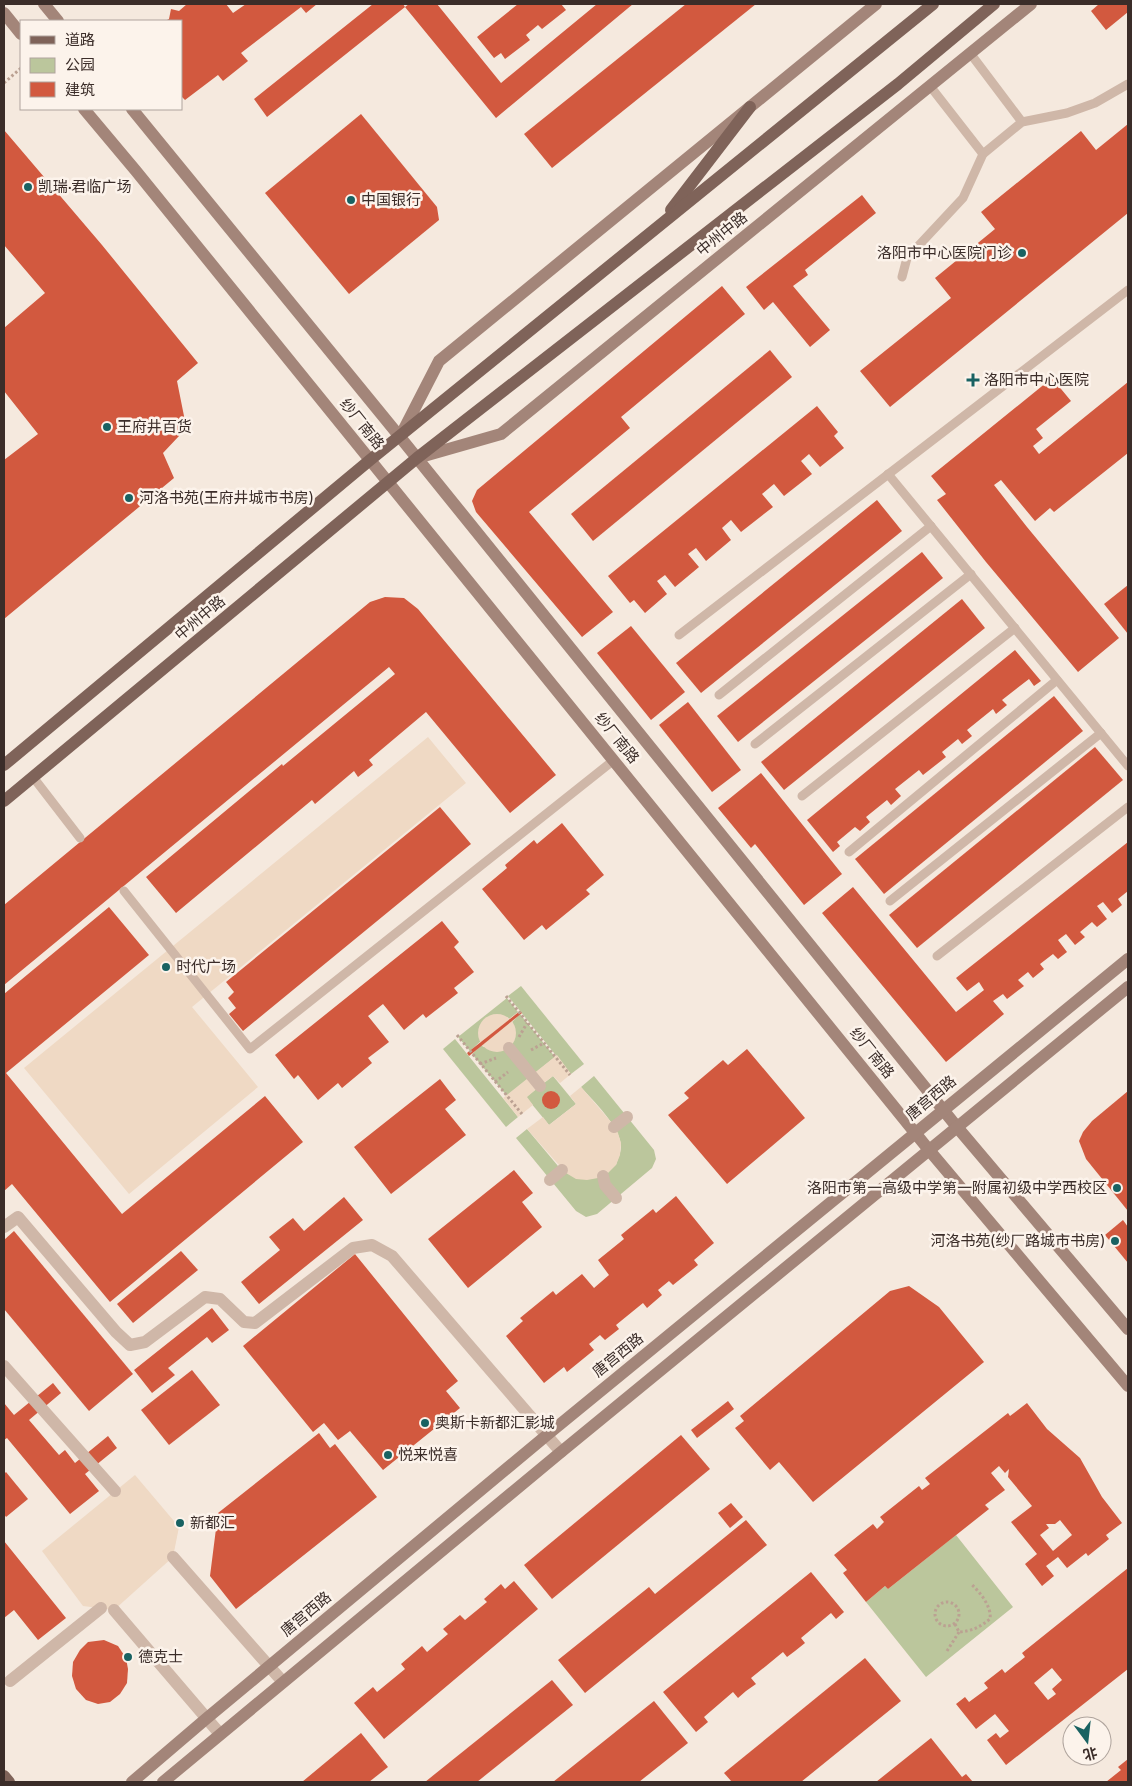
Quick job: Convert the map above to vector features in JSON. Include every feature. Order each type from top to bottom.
[{"type":"main road","points":[[44,4],[57,20]]},
{"type":"main road","name":"中州中路","points":[[400,437],[439,361],[876,4]]},
{"type":"main road","name":"中州中路","points":[[4,765],[370,460],[933,4]]},
{"type":"main road","name":"中州中路","points":[[4,801],[417,458],[898,84],[994,4]]},
{"type":"main road","name":"中州中路","points":[[417,458],[501,434],[1030,4]]},
{"type":"main road","points":[[4,13],[20,33]]},
{"type":"main road","points":[[658,227],[750,107]]},
{"type":"main road","name":"纱厂南路","points":[[85,110],[389,482],[929,1150],[1128,1386]]},
{"type":"main road","name":"纱厂南路","points":[[133,110],[400,437],[957,1127],[1128,1329]]},
{"type":"main road","name":"唐宫西路","points":[[132,1782],[547,1435],[1128,958]]},
{"type":"main road","points":[[164,1782],[561,1452],[1128,987]]},
{"type":"main road","points":[[4,1776],[9,1782]]},
{"type":"street","points":[[509,1048],[540,1086]]},
{"type":"street","points":[[614,1127],[627,1117]]},
{"type":"street","points":[[550,1180],[562,1170]]},
{"type":"street","points":[[603,1176],[605,1184],[616,1198]]},
{"type":"street","points":[[4,1227],[18,1216],[116,1332],[130,1344],[145,1342],[205,1297],[220,1299],[244,1322],[255,1323],[353,1248],[372,1245],[392,1256],[561,1452]]},
{"type":"street","points":[[4,1366],[115,1491]]},
{"type":"street","points":[[173,1557],[283,1682]]},
{"type":"street","points":[[10,1681],[101,1608]]},
{"type":"street","points":[[114,1610],[220,1734]]},
{"type":"lane","points":[[970,53],[1022,122]]},
{"type":"lane","points":[[902,277],[907,258],[963,198],[983,154],[1022,122],[1067,113],[1095,103],[1128,84]]},
{"type":"lane","points":[[930,86],[983,154]]},
{"type":"lane","points":[[679,635],[1128,290]]},
{"type":"lane","points":[[888,474],[1128,766]]},
{"type":"lane","points":[[718,695],[931,526]]},
{"type":"lane","points":[[755,744],[970,574]]},
{"type":"lane","points":[[802,796],[1015,628]]},
{"type":"lane","points":[[849,852],[1057,680]]},
{"type":"lane","points":[[890,901],[1101,732]]},
{"type":"lane","points":[[124,891],[250,1049],[614,760]]},
{"type":"lane","points":[[33,777],[80,838]]},
{"type":"lane","points":[[937,956],[1128,807]]},
{"type":"path","points":[[4,83],[20,69]]},
{"type":"path","points":[[506,996],[570,1075]]},
{"type":"path","points":[[457,1035],[522,1114]]},
{"type":"path","points":[[958,1632],[971,1631],[982,1626],[990,1619],[991,1612],[981,1593],[971,1584]]},
{"type":"path","points":[[947,1601],[954,1603],[959,1610],[959,1617],[955,1624],[948,1626],[940,1624],[936,1618],[935,1610],[940,1604],[947,1601]]},
{"type":"path","points":[[955,1624],[958,1632]]},
{"type":"path","points":[[947,1650],[958,1632]]},
{"type":"green space","points":[[521,986],[584,1064],[571,1074],[508,996]]},
{"type":"green space","points":[[507,998],[518,1012],[509,1019],[507,1017],[470,1051],[458,1037]]},
{"type":"green space","points":[[520,1014],[555,1057],[507,1096],[472,1054],[482,1045],[483,1047],[515,1029],[512,1022]]},
{"type":"green space","points":[[455,1039],[518,1117],[506,1127],[443,1049]]},
{"type":"green space","points":[[553,1076],[576,1104],[549,1125],[526,1097]]},
{"type":"green space","points":[[594,1076],[654,1150],[656,1159],[652,1168],[597,1214],[586,1217],[576,1211],[516,1138],[527,1129],[558,1166],[616,1165],[621,1146],[616,1130],[605,1114],[581,1087]]},
{"type":"green space","points":[[956,1535],[1013,1607],[926,1677],[866,1602],[885,1586],[888,1589]]},
{"type":"shaded area","points":[[428,737],[466,783],[192,1007],[258,1087],[129,1194],[24,1068]]},
{"type":"shaded area","points":[[497,1014],[510,1020],[516,1033],[510,1046],[497,1052],[484,1046],[478,1033],[484,1020]]},
{"type":"shaded area","points":[[557,1055],[571,1074],[560,1083],[553,1076],[540,1086],[527,1097],[533,1105],[518,1117],[503,1098]]},
{"type":"shaded area","points":[[581,1087],[612,1123],[621,1143],[620,1155],[616,1165],[608,1173],[598,1178],[587,1180],[576,1179],[566,1173],[527,1129],[543,1117],[549,1125],[576,1104],[570,1096]]},
{"type":"shaded area","points":[[135,1475],[179,1527],[173,1557],[114,1610],[83,1606],[42,1551]]},
{"type":"building","points":[[187,4],[226,4],[233,13],[246,4],[317,4],[306,13],[301,7],[241,53],[248,61],[223,81],[218,75],[185,100],[182,97],[182,20],[167,20],[169,19],[171,9],[179,11]]},
{"type":"building","points":[[373,4],[403,4],[405,7],[267,117],[254,99]]},
{"type":"building","points":[[409,4],[437,4],[501,83],[597,4],[633,4],[496,118],[405,7]]},
{"type":"building","points":[[518,4],[561,4],[566,10],[542,29],[538,25],[526,35],[530,40],[505,59],[501,53],[494,58],[477,37]]},
{"type":"building","points":[[686,4],[756,4],[552,168],[524,134]]},
{"type":"building","points":[[1099,4],[1128,4],[1128,12],[1106,30],[1091,11]]},
{"type":"building","name":"中国银行","points":[[361,114],[437,207],[439,220],[349,294],[265,193]]},
{"type":"building","name":"洛阳市中心医院门诊","points":[[1128,124],[1128,213],[890,407],[860,371],[951,298],[935,278],[995,229],[981,212],[1081,131],[1096,150]]},
{"type":"building","name":"王府井百货","points":[[4,130],[102,245],[198,363],[177,381],[185,421],[179,436],[163,453],[174,478],[4,619],[4,460],[38,434],[4,391],[4,328],[45,293],[4,245]]},
{"type":"building","points":[[862,195],[876,213],[805,270],[808,275],[793,286],[830,330],[810,347],[773,302],[764,310],[746,287]]},
{"type":"building","points":[[722,286],[745,314],[621,417],[630,428],[529,512],[613,612],[582,637],[476,512],[472,501],[477,490]]},
{"type":"building","points":[[770,350],[792,377],[593,541],[571,514]]},
{"type":"building","points":[[1052,378],[1071,401],[1036,429],[1043,438],[1033,446],[1039,454],[1128,382],[1128,453],[1054,512],[1050,508],[1035,521],[1001,480],[994,485],[1119,638],[1078,672],[937,500],[946,494],[931,476]]},
{"type":"building","points":[[817,406],[838,432],[834,436],[844,448],[820,467],[809,454],[801,461],[812,474],[784,496],[774,484],[762,494],[773,507],[741,532],[731,520],[722,528],[731,540],[706,561],[696,548],[688,554],[699,567],[675,587],[665,575],[657,581],[667,594],[645,613],[634,600],[630,603],[608,576]]},
{"type":"building","points":[[877,500],[902,531],[701,693],[676,663]]},
{"type":"building","points":[[922,552],[943,578],[738,742],[717,716]]},
{"type":"building","points":[[1128,585],[1128,634],[1104,604]]},
{"type":"building","points":[[385,597],[404,598],[418,609],[556,775],[510,813],[426,712],[369,760],[373,765],[358,777],[354,771],[315,804],[312,800],[176,913],[146,877],[282,764],[283,766],[395,674],[389,667],[4,985],[4,905],[370,602]]},
{"type":"building","points":[[962,599],[985,628],[784,790],[761,762]]},
{"type":"building","points":[[631,626],[685,692],[651,720],[597,653]]},
{"type":"building","points":[[1015,650],[1041,681],[1034,686],[1029,679],[1002,700],[1007,705],[996,714],[993,709],[967,730],[972,736],[962,744],[958,739],[942,752],[946,757],[923,775],[919,770],[895,789],[901,796],[891,805],[887,800],[866,817],[870,822],[860,831],[855,827],[837,842],[840,846],[833,852],[807,820]]},
{"type":"building","points":[[1054,696],[1083,731],[884,894],[855,859]]},
{"type":"building","points":[[688,702],[741,770],[712,792],[659,725]]},
{"type":"building","points":[[1095,747],[1123,780],[917,948],[889,915]]},
{"type":"building","points":[[761,773],[842,874],[804,905],[755,844],[751,848],[718,808]]},
{"type":"building","points":[[440,807],[471,844],[243,1031],[229,1014],[236,1008],[228,998],[234,992],[226,982]]},
{"type":"building","points":[[562,823],[604,875],[586,890],[590,894],[546,930],[542,925],[524,940],[482,889],[507,868],[505,865],[534,840],[537,844]]},
{"type":"building","points":[[1128,842],[1128,891],[1118,899],[1122,905],[1112,913],[1103,902],[1097,906],[1107,919],[1097,927],[1092,922],[1080,932],[1085,937],[1075,945],[1066,934],[1058,940],[1067,952],[1058,959],[1053,954],[1040,964],[1044,969],[1033,978],[1028,972],[1018,980],[1024,986],[1007,999],[1003,994],[993,1001],[1004,1014],[946,1062],[822,913],[853,887],[956,1012],[984,990],[979,982],[967,991],[956,978]]},
{"type":"building","points":[[109,907],[149,955],[6,1073],[122,1214],[265,1096],[303,1142],[110,1302],[12,1184],[4,1191],[4,994]]},
{"type":"building","points":[[442,921],[459,942],[454,947],[474,972],[454,988],[458,993],[426,1018],[423,1014],[404,1030],[383,1004],[368,1016],[389,1042],[368,1058],[372,1063],[342,1088],[338,1083],[318,1100],[298,1075],[294,1079],[275,1055]]},
{"type":"building","points":[[520,1011],[522,1013],[469,1056],[467,1053]]},
{"type":"building","points":[[747,1049],[805,1118],[727,1184],[668,1115],[689,1098],[684,1093],[723,1060],[728,1065]]},
{"type":"building","points":[[440,1079],[456,1100],[445,1109],[466,1135],[391,1194],[354,1147]]},
{"type":"building","points":[[551,1091],[557,1094],[560,1100],[557,1106],[551,1109],[545,1106],[542,1100],[545,1094]]},
{"type":"building","name":"洛阳市第一高级中学第一附属初级中学西校区","points":[[1128,1091],[1128,1211],[1086,1159],[1079,1141],[1083,1132],[1092,1121]]},
{"type":"building","points":[[514,1170],[533,1193],[522,1202],[542,1227],[468,1288],[428,1239]]},
{"type":"building","points":[[676,1196],[714,1243],[694,1260],[698,1265],[673,1285],[669,1281],[658,1290],[662,1295],[647,1308],[643,1303],[616,1325],[619,1329],[605,1340],[600,1335],[589,1344],[594,1350],[567,1372],[564,1367],[544,1383],[506,1336],[523,1321],[520,1318],[553,1291],[556,1295],[582,1274],[594,1288],[609,1275],[598,1260],[624,1239],[621,1235],[653,1209],[656,1213]]},
{"type":"building","points":[[344,1197],[363,1220],[259,1304],[241,1282],[280,1250],[269,1237],[293,1218],[304,1231]]},
{"type":"building","points":[[1123,1220],[1128,1227],[1128,1263],[1105,1235]]},
{"type":"building","points":[[14,1231],[133,1374],[89,1411],[4,1309],[4,1240]]},
{"type":"building","points":[[181,1251],[198,1270],[133,1323],[117,1304]]},
{"type":"building","points":[[355,1254],[458,1381],[446,1391],[460,1408],[383,1470],[350,1431],[338,1440],[324,1423],[313,1432],[243,1346]]},
{"type":"building","points":[[909,1286],[939,1307],[984,1362],[813,1502],[779,1462],[770,1470],[735,1428],[744,1421],[740,1416],[890,1291]]},
{"type":"building","points":[[212,1308],[229,1330],[212,1343],[207,1337],[168,1368],[175,1375],[152,1393],[134,1370]]},
{"type":"building","points":[[192,1370],[220,1405],[169,1445],[141,1410]]},
{"type":"building","points":[[53,1383],[61,1393],[29,1420],[59,1455],[65,1450],[75,1463],[108,1436],[117,1448],[85,1474],[99,1491],[70,1514],[7,1438],[4,1440],[4,1403],[14,1415]]},
{"type":"building","points":[[728,1401],[734,1409],[697,1438],[691,1430]]},
{"type":"building","points":[[1027,1403],[1047,1429],[1080,1458],[1102,1497],[1122,1523],[1106,1535],[1109,1539],[1088,1556],[1086,1553],[1067,1568],[1058,1557],[1046,1566],[1054,1576],[1042,1586],[1025,1564],[1037,1554],[1011,1522],[1032,1506],[1008,1477],[1009,1469],[1005,1473],[999,1466],[991,1473],[1005,1490],[985,1505],[989,1509],[888,1589],[885,1586],[866,1602],[843,1573],[847,1570],[834,1555],[873,1524],[877,1529],[884,1522],[880,1517],[919,1486],[922,1490],[930,1484],[925,1478],[1008,1413],[1010,1416]],"holes":[[[1060,1520],[1072,1535],[1053,1551],[1040,1535],[1049,1528],[1046,1524],[1055,1524]]]},
{"type":"building","points":[[319,1433],[330,1448],[335,1444],[377,1497],[236,1609],[210,1576],[218,1513]]},
{"type":"building","points":[[681,1435],[710,1469],[552,1599],[524,1565]]},
{"type":"building","points":[[6,1472],[28,1499],[6,1517],[4,1514],[4,1474]]},
{"type":"building","points":[[731,1503],[743,1517],[730,1528],[718,1513]]},
{"type":"building","points":[[746,1520],[767,1545],[585,1693],[558,1660],[649,1587],[655,1594]]},
{"type":"building","points":[[4,1541],[66,1618],[38,1640],[14,1610],[4,1618]]},
{"type":"building","points":[[1128,1568],[1128,1669],[1068,1716],[1062,1716],[1062,1721],[1006,1765],[987,1740],[996,1733],[1000,1738],[1009,1731],[995,1714],[976,1729],[956,1704],[965,1697],[969,1702],[988,1688],[984,1683],[1002,1669],[1005,1673],[1025,1657],[1022,1653]],"holes":[[[1052,1668],[1062,1680],[1052,1689],[1056,1694],[1048,1700],[1034,1683]]]},
{"type":"building","points":[[811,1572],[844,1612],[836,1619],[831,1613],[801,1638],[805,1643],[787,1657],[783,1652],[751,1678],[756,1684],[738,1698],[733,1692],[704,1717],[708,1722],[696,1732],[663,1692]]},
{"type":"building","points":[[514,1581],[538,1609],[384,1739],[354,1703],[373,1687],[377,1692],[405,1669],[401,1664],[422,1646],[427,1652],[448,1634],[443,1629],[460,1615],[465,1620],[487,1602],[484,1599],[501,1584],[505,1589]]},
{"type":"building","points":[[104,1640],[118,1646],[126,1658],[128,1669],[127,1683],[120,1694],[110,1702],[98,1704],[86,1700],[76,1689],[72,1676],[73,1662],[80,1650],[88,1642]]},
{"type":"building","points":[[865,1658],[901,1701],[801,1782],[732,1782],[724,1773]]},
{"type":"building","points":[[552,1680],[573,1705],[477,1782],[425,1782]]},
{"type":"building","points":[[654,1701],[688,1743],[639,1782],[553,1782]]},
{"type":"building","points":[[361,1733],[388,1767],[369,1782],[302,1782]]},
{"type":"building","points":[[931,1738],[962,1777],[966,1774],[973,1782],[876,1782]]},
{"type":"building","points":[[1128,1759],[1128,1782],[1106,1782],[1121,1770],[1118,1767]]},
{"type":"place","name":"凯瑞·君临广场","points":[[28,187]]},
{"type":"place","name":"中国银行","points":[[351,200]]},
{"type":"place","name":"洛阳市中心医院门诊","points":[[1022,253]]},
{"type":"place","name":"洛阳市中心医院","points":[[973,380]]},
{"type":"place","name":"王府井百货","points":[[107,427]]},
{"type":"place","name":"河洛书苑(王府井城市书房)","points":[[129,498]]},
{"type":"place","name":"时代广场","points":[[166,967]]},
{"type":"place","name":"洛阳市第一高级中学第一附属初级中学西校区","points":[[1117,1188]]},
{"type":"place","name":"河洛书苑(纱厂路城市书房)","points":[[1115,1241]]},
{"type":"place","name":"奥斯卡新都汇影城","points":[[425,1423]]},
{"type":"place","name":"悦来悦喜","points":[[388,1455]]},
{"type":"place","name":"新都汇","points":[[180,1523]]},
{"type":"place","name":"德克士","points":[[128,1657]]}]
